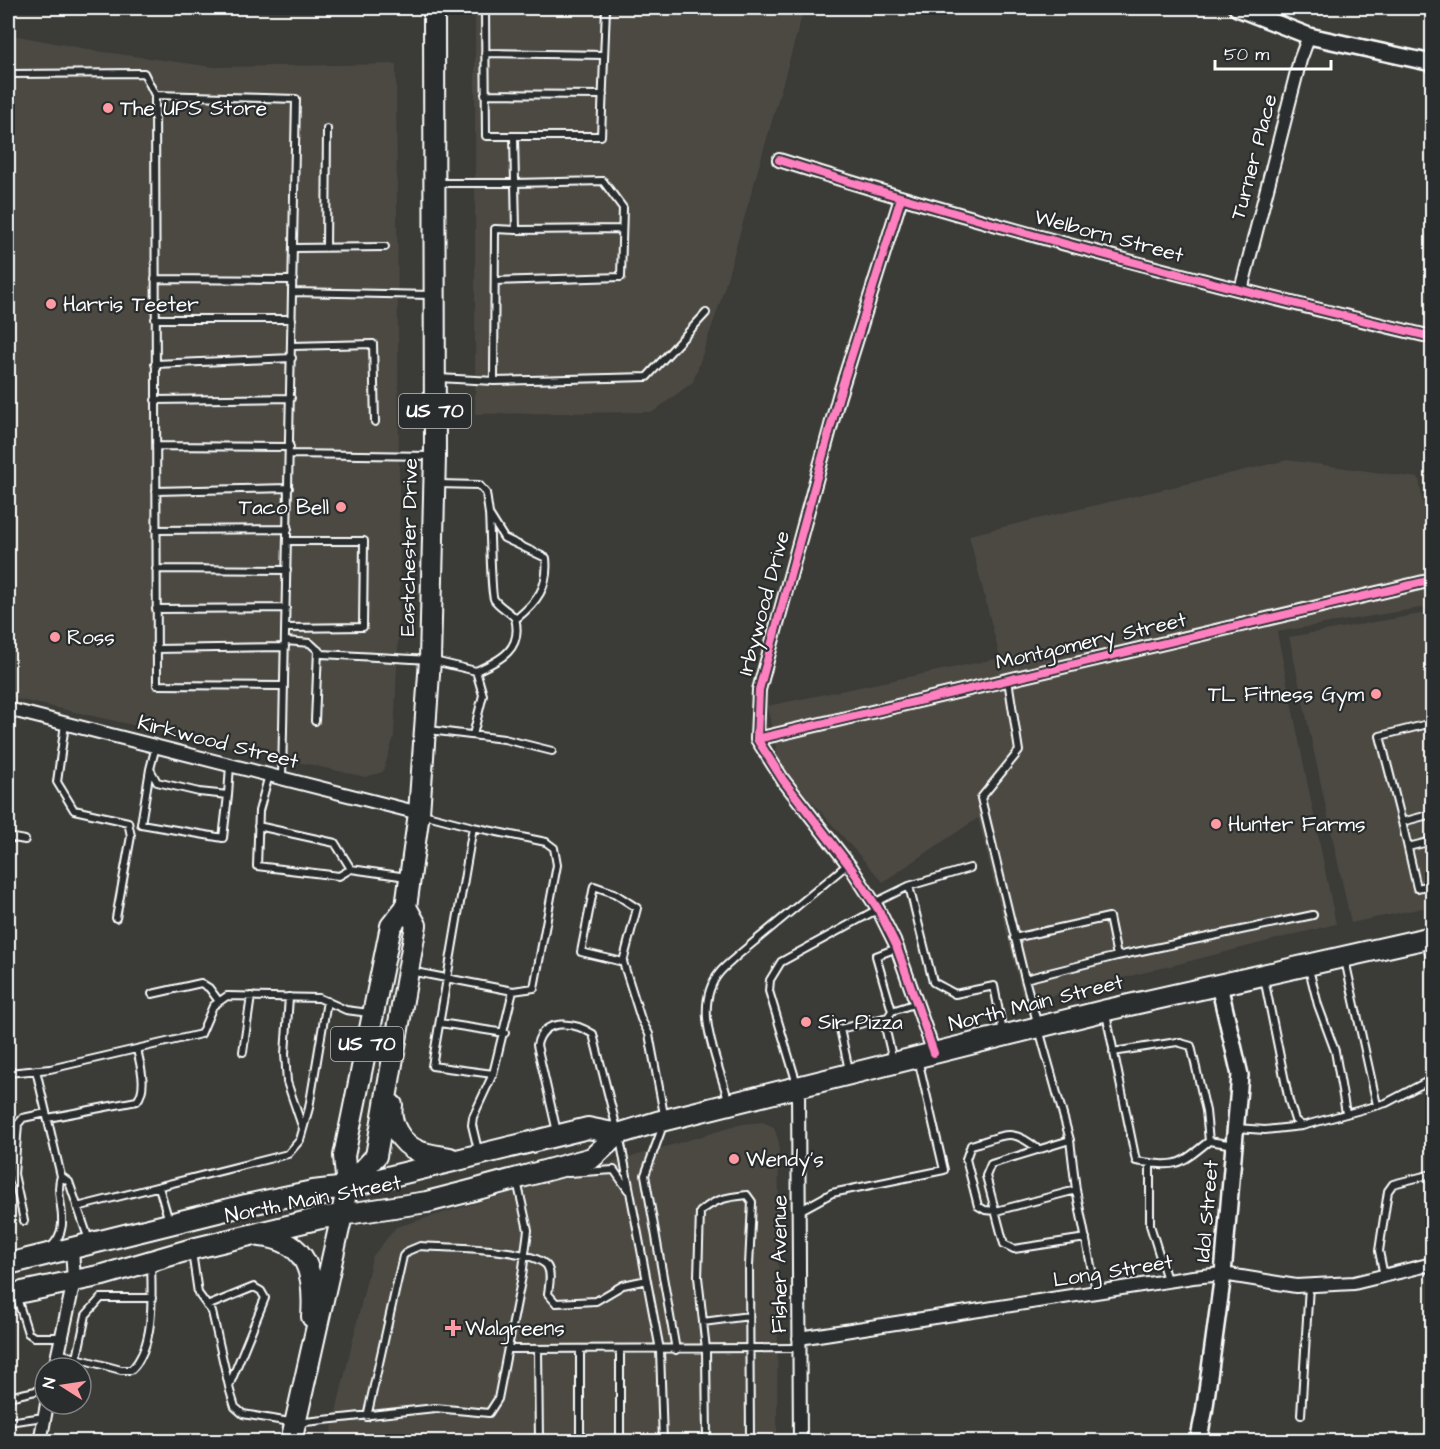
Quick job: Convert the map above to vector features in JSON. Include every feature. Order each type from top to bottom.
[{"type":"main road","name":"Eastchester Drive","points":[[347,1187],[344,1156],[391,926],[406,907],[419,813],[430,660],[435,456],[434,8]]},
{"type":"main road","name":"Eastchester Drive","points":[[347,1187],[376,1156],[416,925],[406,907]]},
{"type":"main road","name":"North Main Street","points":[[12,1294],[74,1281],[192,1249],[342,1215],[427,1202],[592,1158],[618,1134],[665,1120],[1105,1011],[1429,938]]},
{"type":"main road","points":[[394,1060],[399,1070],[390,1117],[394,1129],[416,1151],[456,1160]]},
{"type":"main road","name":"North Main Street","points":[[8,1264],[313,1191],[347,1187],[588,1128],[618,1134]]},
{"type":"main road","name":"US 70","points":[[293,1432],[308,1374],[347,1187]]},
{"type":"main road","points":[[248,1236],[263,1236],[290,1243],[299,1251],[308,1266],[313,1312],[308,1374]]},
{"type":"street","points":[[1237,8],[1309,36],[1432,63]]},
{"type":"street","name":"Turner Place","points":[[1241,290],[1300,60],[1309,36]]},
{"type":"street","name":"Welborn Street","points":[[779,160],[900,198],[1241,290],[1432,337]]},
{"type":"street","name":"Irbywood Drive","points":[[757,739],[759,690],[839,396],[900,198]]},
{"type":"street","name":"Montgomery Street","points":[[757,739],[1432,580]]},
{"type":"street","name":"Kirkwood Street","points":[[8,709],[419,813]]},
{"type":"street","points":[[757,739],[783,780],[848,864],[876,906],[897,947],[917,1003],[926,1055]]},
{"type":"street","name":"Idol Street","points":[[1198,1442],[1223,1274],[1240,1075],[1219,985]]},
{"type":"street","name":"Fisher Avenue","points":[[798,1087],[800,1441]]},
{"type":"street","points":[[57,1356],[81,1246]]},
{"type":"street","name":"Long Street","points":[[799,1343],[1223,1274],[1296,1286],[1354,1283],[1432,1264]]},
{"type":"street","points":[[40,1442],[45,1416]]},
{"type":"lane","points":[[485,8],[486,136],[601,136],[606,8]]},
{"type":"lane","points":[[736,8],[747,10]]},
{"type":"lane","points":[[485,53],[604,56]]},
{"type":"lane","points":[[8,74],[144,73],[155,95],[157,685],[284,686]]},
{"type":"lane","points":[[485,94],[603,95]]},
{"type":"lane","points":[[155,95],[296,99],[282,778]]},
{"type":"lane","points":[[326,248],[327,129]]},
{"type":"lane","points":[[514,136],[516,230]]},
{"type":"lane","points":[[434,183],[603,181],[623,208],[621,277],[495,281]]},
{"type":"lane","points":[[494,381],[495,229],[622,230]]},
{"type":"lane","points":[[294,248],[385,247]]},
{"type":"lane","points":[[155,279],[293,280]]},
{"type":"lane","points":[[293,292],[434,295]]},
{"type":"lane","points":[[435,378],[494,381],[647,377],[706,314]]},
{"type":"lane","points":[[155,319],[292,319]]},
{"type":"lane","points":[[292,346],[373,344],[375,422]]},
{"type":"lane","points":[[155,364],[291,358]]},
{"type":"lane","points":[[156,400],[291,398]]},
{"type":"lane","points":[[156,446],[435,456]]},
{"type":"lane","points":[[156,649],[310,643],[322,654],[430,660],[476,671],[500,661],[513,648],[517,639],[516,619],[510,611],[494,600],[491,590],[493,558],[486,493],[479,485],[434,484]]},
{"type":"lane","points":[[156,490],[289,489]]},
{"type":"lane","points":[[489,514],[504,538],[546,558],[548,572],[543,590],[536,602],[516,619]]},
{"type":"lane","points":[[156,530],[288,529]]},
{"type":"lane","points":[[286,628],[363,627],[364,541],[288,541]]},
{"type":"lane","points":[[156,569],[287,570]]},
{"type":"lane","points":[[156,609],[286,608]]},
{"type":"lane","points":[[315,721],[318,650]]},
{"type":"lane","points":[[472,735],[483,695],[476,671]]},
{"type":"lane","points":[[1007,679],[1020,751],[981,798],[1024,979],[1070,1140],[1076,1190],[1097,1294]]},
{"type":"lane","points":[[65,723],[57,782],[74,810],[128,822],[223,838],[230,765]]},
{"type":"lane","points":[[1432,723],[1380,736],[1417,888],[1432,885]]},
{"type":"lane","points":[[425,729],[472,735],[552,751]]},
{"type":"lane","points":[[141,824],[156,746]]},
{"type":"lane","points":[[150,769],[157,782],[199,792],[228,795]]},
{"type":"lane","points":[[269,776],[259,812],[256,866],[339,876],[351,868],[410,877]]},
{"type":"lane","points":[[409,970],[513,991],[534,988],[556,865],[554,848],[546,842],[419,813]]},
{"type":"lane","points":[[1402,822],[1432,814]]},
{"type":"lane","points":[[116,918],[131,836],[128,822]]},
{"type":"lane","points":[[258,826],[335,843],[351,868]]},
{"type":"lane","points":[[473,827],[432,1066],[493,1074]]},
{"type":"lane","points":[[8,837],[25,840]]},
{"type":"lane","points":[[1408,847],[1432,841]]},
{"type":"lane","points":[[729,1104],[722,1075],[716,1066],[706,1004],[715,980],[737,956],[848,864]]},
{"type":"lane","points":[[798,1087],[769,991],[774,970],[781,962],[909,886],[970,868]]},
{"type":"lane","points":[[623,962],[581,952],[594,886],[614,893],[637,908],[623,962],[641,1019],[649,1034],[665,1120],[645,1175],[676,1350]]},
{"type":"lane","points":[[909,886],[933,982],[955,994],[994,986],[1004,1036]]},
{"type":"lane","points":[[8,914],[8,923]]},
{"type":"lane","points":[[1024,979],[1117,956],[1313,915]]},
{"type":"lane","points":[[1014,938],[1108,917],[1117,956]]},
{"type":"lane","points":[[1429,938],[1432,969]]},
{"type":"lane","points":[[892,1011],[876,956],[897,947]]},
{"type":"lane","points":[[1344,957],[1377,1105]]},
{"type":"lane","points":[[1308,965],[1318,1005],[1335,1051],[1347,1113]]},
{"type":"lane","points":[[1264,975],[1289,1101],[1295,1120],[1302,1126]]},
{"type":"lane","points":[[152,994],[201,983],[209,988],[218,1000]]},
{"type":"lane","points":[[479,1154],[474,1136],[473,1117],[493,1074],[505,1033],[513,991]]},
{"type":"lane","points":[[8,1073],[50,1069],[201,1034],[213,1006],[218,1000],[227,996],[319,998],[346,1010],[373,1014]]},
{"type":"lane","points":[[243,1052],[251,996]]},
{"type":"lane","points":[[289,997],[286,1073],[303,1130]]},
{"type":"lane","points":[[77,1207],[288,1154],[300,1140],[309,1108],[327,1001]]},
{"type":"lane","points":[[850,1074],[840,1029],[883,1018],[892,1011],[917,1003]]},
{"type":"lane","points":[[1105,1011],[1136,1161],[1182,1163],[1209,1141],[1234,1145]]},
{"type":"lane","points":[[883,1018],[894,1063]]},
{"type":"lane","points":[[440,1023],[505,1033]]},
{"type":"lane","points":[[558,1135],[537,1045],[538,1037],[547,1028],[559,1023],[583,1028],[593,1034],[618,1134],[633,1198],[660,1350],[663,1442]]},
{"type":"lane","points":[[1113,1052],[1177,1042],[1191,1046],[1206,1111],[1209,1141]]},
{"type":"lane","points":[[24,1221],[14,1174],[18,1124],[23,1118],[137,1101],[142,1095],[142,1080],[137,1049]]},
{"type":"lane","points":[[798,1211],[832,1193],[944,1170],[926,1055]]},
{"type":"lane","points":[[36,1070],[61,1176],[58,1186],[63,1208],[58,1240],[45,1254]]},
{"type":"lane","points":[[1236,1128],[1265,1130],[1302,1126],[1377,1105],[1432,1080]]},
{"type":"lane","points":[[1039,1150],[1022,1135],[1011,1134],[971,1144],[966,1159],[978,1206],[985,1210],[996,1211],[1076,1190]]},
{"type":"lane","points":[[1070,1140],[991,1164],[987,1176],[1004,1244],[1014,1250],[1086,1238]]},
{"type":"lane","points":[[1150,1163],[1150,1225],[1168,1283]]},
{"type":"lane","points":[[537,1173],[586,1173],[614,1170],[623,1180],[633,1198]]},
{"type":"lane","points":[[1384,1276],[1379,1251],[1388,1191],[1393,1184],[1432,1173]]},
{"type":"lane","points":[[61,1176],[69,1182],[77,1207],[81,1246]]},
{"type":"lane","points":[[192,1249],[198,1293],[212,1312],[235,1407],[243,1414],[293,1432],[367,1417],[435,1408],[489,1413],[498,1399],[509,1349],[528,1230],[517,1178]]},
{"type":"lane","points":[[159,1187],[170,1224]]},
{"type":"lane","points":[[707,1442],[706,1349],[698,1277],[700,1212],[712,1202],[726,1197],[747,1196],[752,1202],[749,1316],[750,1442]]},
{"type":"lane","points":[[367,1417],[403,1256],[408,1251],[420,1246],[525,1254],[546,1265],[550,1274],[548,1294],[556,1303],[596,1301],[623,1285],[647,1280]]},
{"type":"lane","points":[[93,1362],[121,1370],[131,1370],[141,1361],[152,1312],[151,1261]]},
{"type":"lane","points":[[1301,1415],[1309,1285]]},
{"type":"lane","points":[[207,1306],[254,1287],[261,1291],[265,1298],[229,1387]]},
{"type":"lane","points":[[12,1294],[28,1333],[34,1337],[62,1337]]},
{"type":"lane","points":[[77,1356],[86,1315],[101,1298],[152,1298]]},
{"type":"lane","points":[[703,1322],[749,1316]]},
{"type":"lane","points":[[509,1349],[676,1350],[750,1348],[799,1343]]},
{"type":"lane","points":[[538,1349],[539,1442]]},
{"type":"lane","points":[[580,1350],[580,1442]]},
{"type":"lane","points":[[620,1350],[620,1442]]},
{"type":"lane","points":[[58,1353],[69,1356]]},
{"type":"lane","points":[[8,1397],[33,1392]]},
{"type":"lane","points":[[8,1422],[33,1414]]},
{"type":"lane","points":[[800,1441],[897,1442]]},
{"type":"shaded area","points":[[475,8],[788,8],[802,16],[720,303],[693,382],[653,412],[475,414]]},
{"type":"shaded area","points":[[8,34],[97,51],[214,67],[396,64],[400,597],[394,737],[383,772],[365,777],[8,697]]},
{"type":"shaded area","points":[[1287,460],[1419,478],[1432,566],[1432,606],[1277,632],[1336,924],[1024,1003],[978,818],[883,882],[780,766],[767,706],[1000,658],[969,535]]},
{"type":"shaded area","points":[[1432,612],[1432,906],[1351,923],[1289,637]]},
{"type":"shaded area","points":[[763,1122],[774,1127],[779,1143],[777,1441],[329,1442],[372,1257],[396,1227],[742,1124]]},
{"type":"cycle path","points":[[779,160],[941,209],[1104,254],[1432,337]]},
{"type":"cycle path","points":[[901,198],[839,396],[759,690],[757,739],[783,780],[852,869],[878,909],[896,945],[934,1053]]},
{"type":"cycle path","points":[[757,739],[1432,580]]},
{"type":"place","name":"The UPS Store","points":[[108,108]]},
{"type":"place","name":"Harris Teeter","points":[[51,304]]},
{"type":"place","name":"Taco Bell","points":[[341,507]]},
{"type":"place","name":"Ross","points":[[55,637]]},
{"type":"place","name":"TL Fitness Gym","points":[[1376,694]]},
{"type":"place","name":"Hunter Farms","points":[[1216,824]]},
{"type":"place","name":"Sir Pizza","points":[[806,1022]]},
{"type":"place","name":"Wendy's","points":[[734,1159]]},
{"type":"place","name":"Walgreens","points":[[453,1328]]}]
